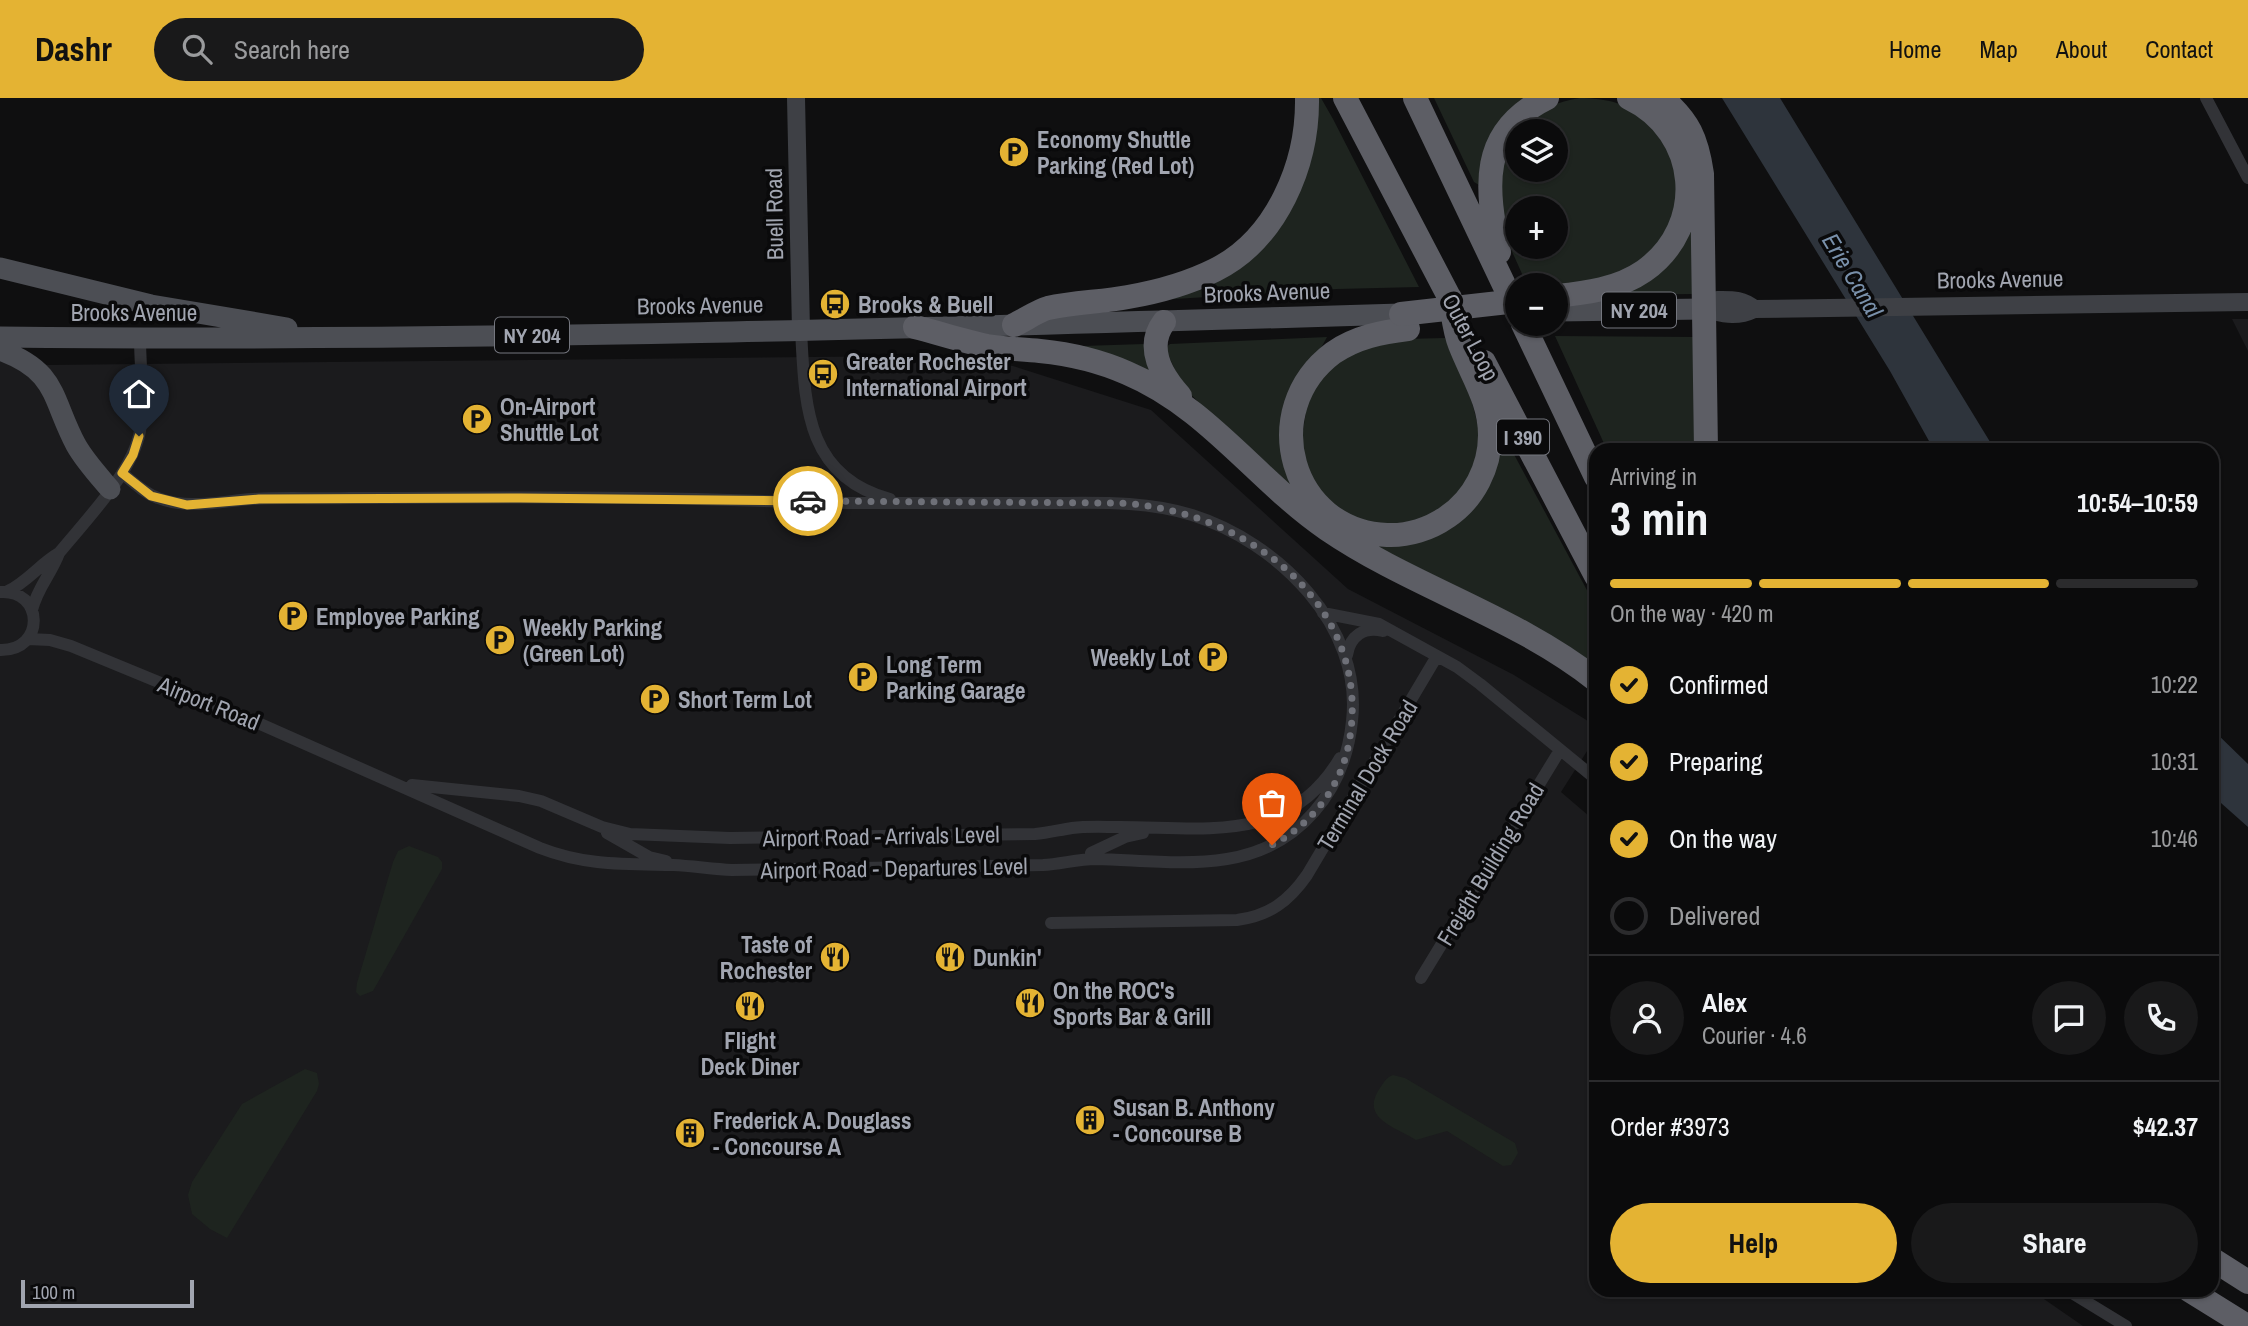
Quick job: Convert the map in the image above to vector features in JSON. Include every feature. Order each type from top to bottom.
[{"type":"highway","points":[[1014,325],[1047,309],[1128,297],[1174,285],[1216,269],[1240,252],[1261,232],[1289,190],[1301,156],[1306,130],[1307,98]]},
{"type":"highway","name":"Outer Loop","points":[[1345,98],[1589,563]]},
{"type":"highway","points":[[1415,98],[1505,282]]},
{"type":"highway","points":[[1506,273],[1490,207],[1490,172],[1500,143],[1510,127],[1521,115],[1548,98]]},
{"type":"highway","points":[[1568,302],[1637,276],[1667,249],[1682,222],[1687,200],[1687,178],[1678,145],[1661,120],[1629,98]]},
{"type":"highway","points":[[1662,98],[1682,117],[1696,142],[1703,193],[1707,309],[1706,443]]},
{"type":"highway","points":[[1450,298],[1459,343],[1487,407],[1490,435],[1486,464],[1480,478],[1468,498],[1444,519],[1411,533],[1375,534],[1339,521],[1324,511],[1308,492],[1292,455],[1292,417],[1304,385],[1333,353],[1363,337],[1405,321],[1505,296]]},
{"type":"highway","points":[[1405,321],[1505,315]]},
{"type":"highway","points":[[1164,322],[1158,331],[1156,343],[1160,367],[1178,395],[1303,511],[1328,530],[1367,553],[1538,641],[1589,675]]},
{"type":"highway","points":[[915,327],[988,346],[1056,353],[1107,365],[1158,388],[1206,422]]},
{"type":"highway","name":"I 390","points":[[1529,336],[1589,462]]},
{"type":"highway","points":[[2219,1263],[2248,1282]]},
{"type":"highway","points":[[2200,1297],[2247,1326]]},
{"type":"main road","name":"Buell Road","points":[[796,98],[801,330]]},
{"type":"main road","points":[[0,268],[151,305],[345,339]]},
{"type":"main road","name":"Brooks Avenue","points":[[1568,305],[1707,309],[1717,314],[1726,314],[1745,313],[1754,309],[1789,308],[2248,302]]},
{"type":"main road","name":"Brooks Avenue","points":[[0,337],[345,339],[1164,322],[1405,321]]},
{"type":"main road","points":[[0,350],[31,363],[50,386],[76,444],[116,481]]},
{"type":"street","points":[[2206,98],[2248,178]]},
{"type":"street","points":[[801,330],[806,407],[820,446],[841,472],[861,487],[885,498],[914,503]]},
{"type":"street","points":[[0,650],[15,648],[28,639],[34,625],[32,610],[38,590],[55,565],[59,553],[116,481],[133,455],[141,422],[140,338]]},
{"type":"street","points":[[116,481],[151,496],[187,505],[259,499],[520,498],[1126,503],[1186,513],[1217,524],[1262,551],[1287,571],[1323,613],[1337,634],[1347,659],[1353,691],[1351,733]]},
{"type":"street","points":[[4,592],[19,586],[45,561],[59,553]]},
{"type":"street","points":[[4,592],[23,597],[32,610]]},
{"type":"street","points":[[1323,613],[1379,624],[1437,656],[1480,684],[1589,773]]},
{"type":"street","points":[[1347,659],[1349,644],[1355,635],[1373,628],[1396,634]]},
{"type":"street","name":"Airport Road","points":[[28,639],[50,639],[71,646],[387,778]]},
{"type":"street","name":"Terminal Dock Road","points":[[1051,923],[1237,920],[1256,916],[1279,906],[1297,890],[1314,864],[1437,656]]},
{"type":"street","name":"Airport Road - Arrivals Level","points":[[387,778],[437,789],[530,799],[551,804],[602,827],[630,834],[730,838],[1035,834],[1081,827],[1217,829],[1253,825],[1288,810],[1312,793],[1343,753],[1351,733]]},
{"type":"street","name":"Airport Road - Departures Level","points":[[387,778],[532,845],[569,858],[600,864],[672,864],[732,870],[1050,865],[1091,856],[1205,862],[1247,855],[1287,836],[1317,810],[1336,783],[1346,757],[1351,733]]},
{"type":"street","name":"Freight Building Road","points":[[1421,978],[1560,750]]},
{"type":"street","name":"Airport Road - Arrivals Level","points":[[583,818],[644,854],[672,864]]},
{"type":"street","name":"Airport Road - Arrivals Level","points":[[1091,856],[1129,835],[1181,829]]},
{"type":"street","points":[[2078,1297],[2126,1326]]},
{"type":"shaded area","points":[[1317,98],[1321,98],[1333,119],[1419,287],[1337,289],[1142,301],[1254,246]]},
{"type":"shaded area","points":[[1434,98],[1529,98],[1517,119],[1505,119],[1505,140],[1479,185],[1474,182]]},
{"type":"shaded area","points":[[1580,98],[1608,101],[1643,115],[1664,138],[1674,157],[1679,178],[1679,198],[1674,219],[1665,238],[1651,254],[1633,267],[1608,277],[1568,284],[1568,273],[1522,273],[1515,259],[1568,259],[1568,196],[1505,196],[1505,234],[1497,204],[1496,183],[1505,150],[1505,182],[1568,182],[1568,119],[1530,119],[1543,110]]},
{"type":"shaded area","points":[[1697,223],[1692,294],[1610,295]]},
{"type":"shaded area","points":[[2232,319],[2248,319],[2248,351]]},
{"type":"shaded area","points":[[1555,336],[1694,337],[1697,443],[1604,443]]},
{"type":"shaded area","points":[[1327,337],[1314,361],[1293,494],[1183,387],[1165,348],[1170,344]]},
{"type":"shaded area","points":[[1445,338],[1465,374],[1482,442],[1463,492],[1428,519],[1372,527],[1324,501],[1298,448],[1307,393],[1348,352],[1404,339]]},
{"type":"shaded area","points":[[1144,344],[1156,380],[1082,346]]},
{"type":"shaded area","name":"Greater Rochester International Airport","points":[[914,356],[1013,366],[1151,410],[1348,589],[1514,675],[1589,722],[1589,748],[1561,792],[1589,816],[1589,1297],[2041,1297],[2083,1326],[0,1326],[0,360],[49,365]]},
{"type":"shaded area","points":[[1502,432],[1589,594],[1589,666],[1362,538],[1435,533],[1494,435]]},
{"type":"shaded area","points":[[409,846],[438,857],[442,862],[442,869],[373,991],[360,996],[356,992],[357,983],[393,862],[398,851]]},
{"type":"shaded area","points":[[305,1069],[317,1073],[317,1091],[227,1238],[210,1229],[192,1214],[188,1195],[192,1182],[242,1104]]},
{"type":"shaded area","points":[[1393,1075],[1405,1078],[1515,1143],[1518,1153],[1511,1165],[1503,1166],[1447,1131],[1416,1140],[1383,1121],[1374,1109],[1374,1101],[1384,1082]]},
{"type":"water","name":"Erie Canal","points":[[1722,98],[1780,98],[1991,443],[1930,443],[1890,371]]},
{"type":"water","points":[[2219,736],[2248,764],[2248,827],[2219,801]]},
{"type":"way so far","points":[[808,501],[1147,505],[1177,510],[1217,524],[1262,551],[1287,571],[1332,624],[1344,649],[1353,691],[1348,749],[1336,783],[1301,827],[1272,845]]},
{"type":"place","name":"Economy Shuttle Parking (Red Lot)","points":[[1014,152]]},
{"type":"place","name":"Brooks & Buell","points":[[835,304]]},
{"type":"place","name":"Greater Rochester International Airport","points":[[823,374]]},
{"type":"place","name":"On-Airport Shuttle Lot","points":[[477,419]]},
{"type":"place","name":"Employee Parking","points":[[293,616]]},
{"type":"place","name":"Weekly Parking (Green Lot)","points":[[500,640]]},
{"type":"place","name":"Weekly Lot","points":[[1213,657]]},
{"type":"place","name":"Long Term Parking Garage","points":[[863,677]]},
{"type":"place","name":"Short Term Lot","points":[[655,699]]},
{"type":"place","name":"Taste of Rochester","points":[[835,957]]},
{"type":"place","name":"Dunkin'","points":[[950,957]]},
{"type":"place","name":"On the ROC's Sports Bar & Grill","points":[[1030,1003]]},
{"type":"place","name":"Flight Deck Diner","points":[[750,1006]]},
{"type":"place","name":"Susan B. Anthony - Concourse B","points":[[1090,1120]]},
{"type":"place","name":"Frederick A. Douglass - Concourse A","points":[[690,1133]]},
{"type":"route","points":[[139,436],[130,462],[122,473],[151,496],[187,505],[259,499],[634,498],[808,501]]}]
